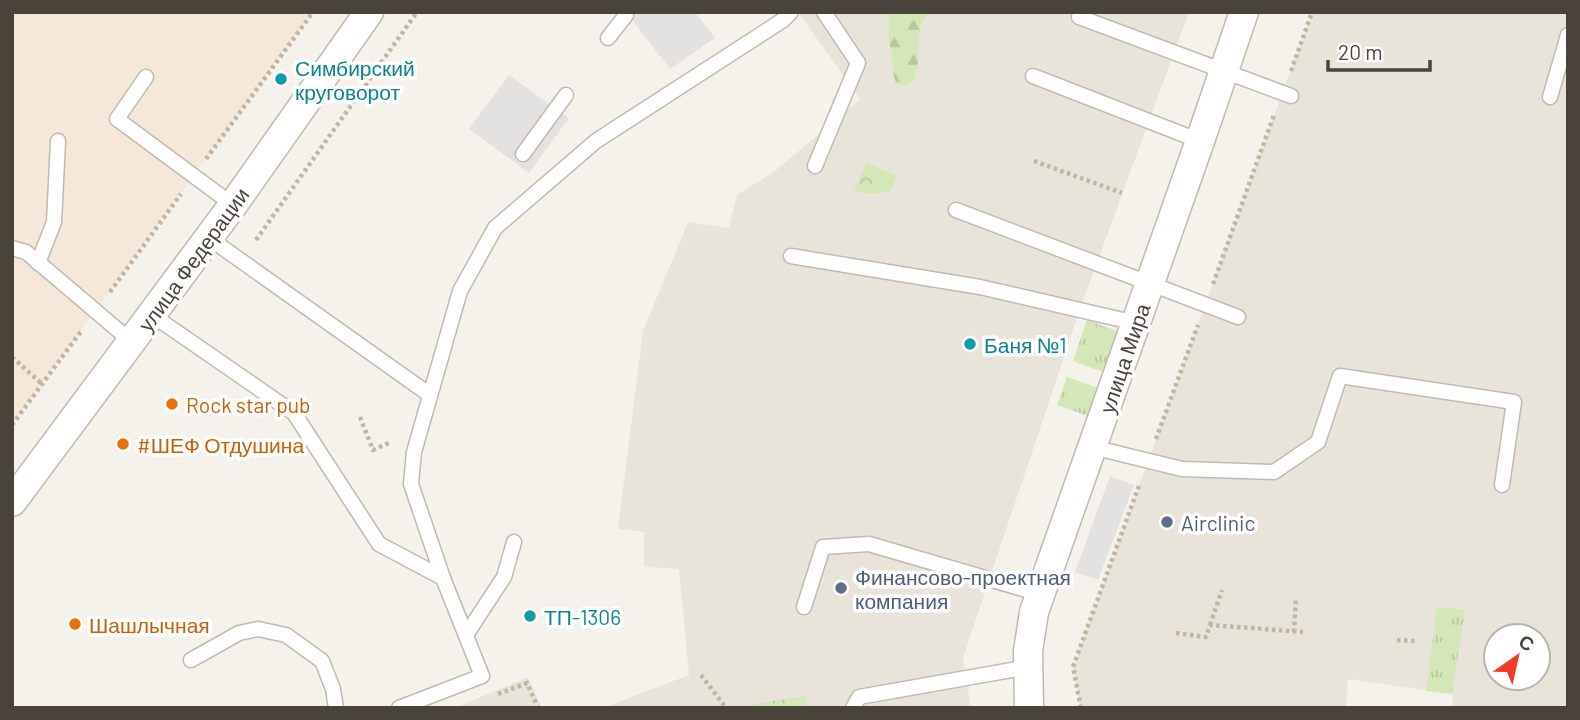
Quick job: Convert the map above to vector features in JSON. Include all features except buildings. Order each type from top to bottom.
[{"type":"street","name":"улица Федерации","points":[[12,502],[209,238],[369,12]]},
{"type":"street","name":"улица Мира","points":[[1029,708],[1028,651],[1034,612],[1244,12]]},
{"type":"lane","points":[[399,708],[482,676],[443,578],[411,484],[414,452],[460,291],[495,228],[596,141],[783,20],[791,12]]},
{"type":"lane","points":[[816,166],[858,63],[824,12]]},
{"type":"lane","points":[[608,38],[626,13]]},
{"type":"lane","points":[[1079,17],[1291,96]]},
{"type":"lane","points":[[1550,97],[1568,35]]},
{"type":"lane","points":[[1033,76],[1200,141]]},
{"type":"lane","points":[[146,77],[117,119],[233,205]]},
{"type":"lane","points":[[523,154],[566,95]]},
{"type":"lane","points":[[38,263],[54,222],[58,141]]},
{"type":"lane","points":[[956,210],[1238,317]]},
{"type":"lane","points":[[209,238],[430,395]]},
{"type":"lane","points":[[12,248],[26,252],[132,342]]},
{"type":"lane","points":[[791,256],[980,287],[1136,323]]},
{"type":"lane","points":[[152,315],[294,413],[379,544],[443,578]]},
{"type":"lane","points":[[1092,447],[1182,469],[1274,472],[1318,442],[1340,376],[1514,402],[1502,485]]},
{"type":"lane","points":[[466,635],[504,577],[514,542]]},
{"type":"lane","points":[[804,607],[823,547],[869,544],[1040,594]]},
{"type":"lane","points":[[191,660],[239,633],[258,629],[286,635],[322,661],[333,689],[336,708]]},
{"type":"lane","points":[[853,708],[859,697],[1029,667]]},
{"type":"path","points":[[12,425],[313,12]]},
{"type":"path","points":[[256,240],[417,12]]},
{"type":"path","points":[[1287,80],[1312,12]]},
{"type":"path","points":[[1034,161],[1122,193]]},
{"type":"path","points":[[12,357],[42,384]]},
{"type":"path","points":[[360,417],[373,450],[396,439]]},
{"type":"path","points":[[1081,708],[1073,667],[1148,461]]},
{"type":"path","points":[[1176,634],[1206,637],[1222,590]]},
{"type":"path","points":[[1294,632],[1296,597]]},
{"type":"path","points":[[1210,625],[1303,632]]},
{"type":"path","points":[[1397,640],[1417,641]]},
{"type":"path","points":[[702,675],[726,708]]},
{"type":"path","points":[[490,698],[527,683],[537,708]]},
{"type":"shaded area","points":[[12,12],[313,12],[12,425]]},
{"type":"shaded area","points":[[626,12],[695,12],[715,38],[670,69]]},
{"type":"shaded area","points":[[798,12],[1189,12],[1080,309],[963,658],[971,708],[603,708],[689,675],[679,569],[644,567],[644,532],[618,529],[643,331],[688,222],[729,228],[737,195],[775,171],[860,99]]},
{"type":"shaded area","points":[[1312,12],[1568,12],[1568,708],[1452,708],[1453,694],[1348,679],[1346,708],[1080,708],[1073,667]]},
{"type":"shaded area","points":[[509,75],[569,118],[529,173],[469,129]]},
{"type":"shaded area","points":[[1110,476],[1134,485],[1098,580],[1075,572]]},
{"type":"shaded area","points":[[528,677],[542,708],[455,708]]},
{"type":"green space","points":[[887,12],[952,12],[932,13],[924,20],[920,28],[917,72],[907,85],[902,86],[895,80]]},
{"type":"green space","points":[[866,163],[897,176],[890,192],[866,194],[854,191]]},
{"type":"green space","points":[[1087,320],[1117,331],[1103,372],[1073,361]]},
{"type":"green space","points":[[1067,377],[1098,388],[1088,416],[1057,405]]},
{"type":"green space","points":[[1437,607],[1465,610],[1452,694],[1426,691]]},
{"type":"green space","points":[[806,696],[807,708],[749,708],[748,705]]},
{"type":"place","name":"Симбирский круговорот","points":[[281,79]]},
{"type":"place","name":"Баня №1","points":[[970,344]]},
{"type":"place","name":"Rock star pub","points":[[172,404]]},
{"type":"place","name":"#ШЕФ Отдушина","points":[[123,444]]},
{"type":"place","name":"Airclinic","points":[[1167,522]]},
{"type":"place","name":"Финансово-проектная компания","points":[[841,588]]},
{"type":"place","name":"ТП-1306","points":[[530,616]]},
{"type":"place","name":"Шашлычная","points":[[75,624]]}]
